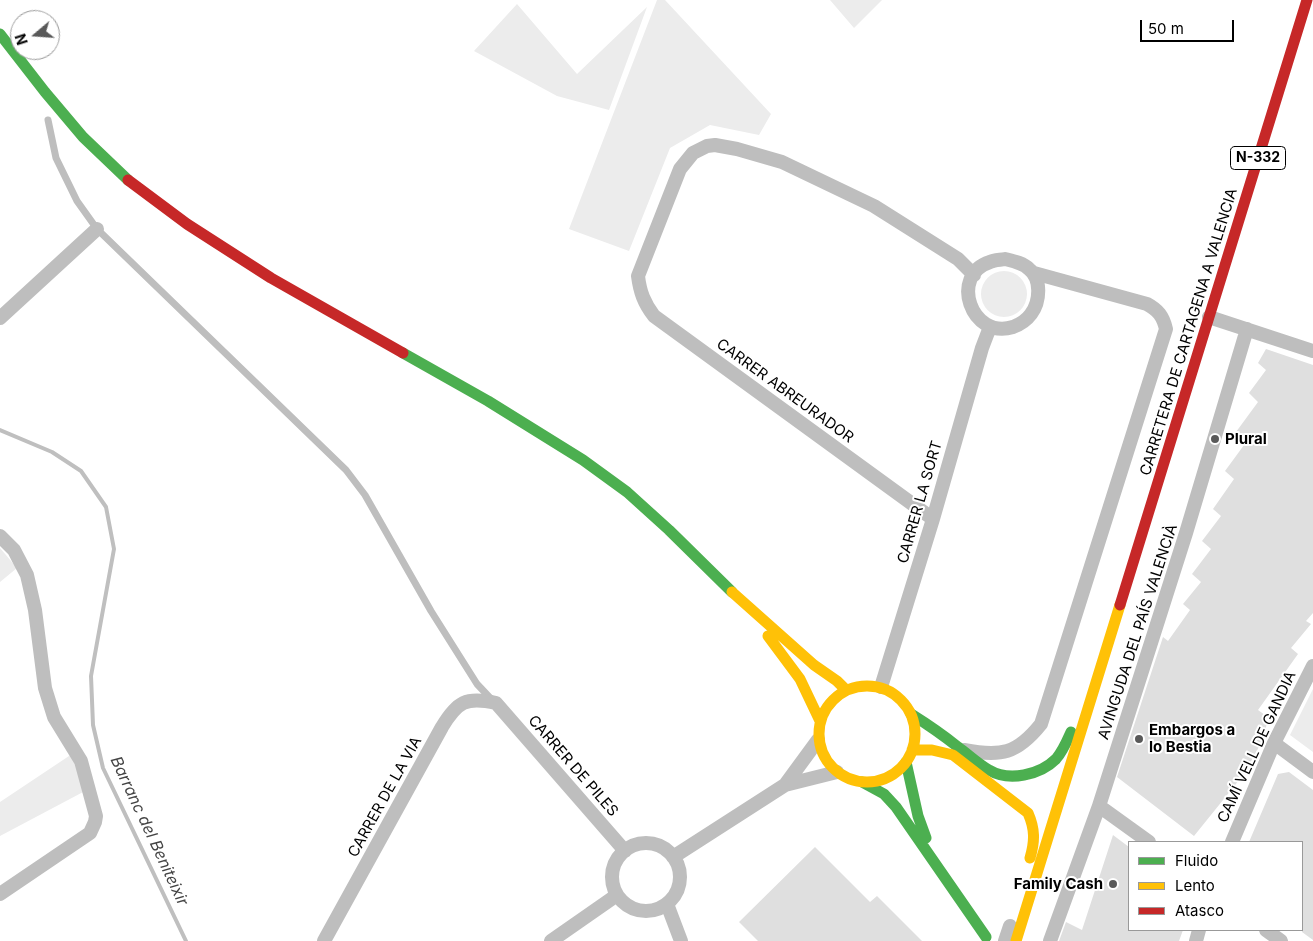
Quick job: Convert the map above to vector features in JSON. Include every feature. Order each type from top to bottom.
[{"type":"main road","name":"CARRETERA DE CARTAGENA A VALENCIA","points":[[1135,558],[1307,0]]},
{"type":"main road","points":[[0,34],[83,137],[124,178],[187,224],[271,278],[488,401],[583,460],[627,492],[746,605],[814,665],[837,681],[846,690]]},
{"type":"main road","points":[[911,714],[915,732],[912,750],[906,762],[898,771],[887,778],[875,782],[862,782],[850,779],[836,772],[824,758],[818,740],[820,722],[829,702],[846,690],[863,685],[881,687],[899,697],[911,714],[938,731],[961,750],[996,774],[1023,776],[1035,772],[1055,760],[1064,749],[1079,712],[1121,579],[1135,558]]},
{"type":"main road","name":"AVINGUDA DEL PAÍS VALENCIÀ","points":[[1012,941],[1135,558]]},
{"type":"main road","points":[[746,605],[800,679],[820,722]]},
{"type":"main road","points":[[912,750],[932,750],[953,755],[1028,813],[1033,823],[1036,837],[1010,926]]},
{"type":"main road","points":[[906,762],[918,816],[936,866]]},
{"type":"main road","points":[[862,782],[884,794],[896,807],[986,937]]},
{"type":"street","name":"CARRER ABREURADOR","points":[[933,519],[654,316],[646,305],[640,290],[638,276],[680,169],[693,153],[707,146],[715,145],[737,149],[782,162],[874,206],[945,250],[958,259],[974,275]]},
{"type":"street","points":[[0,318],[97,228]]},
{"type":"street","points":[[961,750],[995,754],[1006,752],[1017,748],[1029,739],[1041,724],[1166,329],[1164,320],[1158,310],[1147,304],[1034,273],[1021,264],[1005,259],[988,262],[976,271],[974,275],[968,288],[968,300],[976,317],[990,327],[1006,329],[1021,325],[1028,319],[1037,303],[1038,286],[1034,273]]},
{"type":"street","points":[[1209,316],[1313,351]]},
{"type":"street","name":"CARRER LA SORT","points":[[881,687],[933,519],[982,348],[990,327]]},
{"type":"street","name":"AVINGUDA DEL PAÍS VALENCIÀ","points":[[1050,941],[1100,806],[1186,533],[1247,329]]},
{"type":"street","points":[[0,536],[14,550],[27,575],[35,610],[45,688],[54,717],[81,761],[96,816],[90,833],[0,894]]},
{"type":"street","name":"CAMÍ VELL DE GANDIA","points":[[1232,841],[1274,743],[1313,666]]},
{"type":"street","name":"CARRER DE LA VIA","points":[[324,941],[451,712],[462,702],[482,700],[496,703]]},
{"type":"street","name":"CARRER DE PILES","points":[[496,703],[625,851]]},
{"type":"street","points":[[785,784],[818,740]]},
{"type":"street","points":[[1274,743],[1313,772]]},
{"type":"street","points":[[673,857],[785,784],[836,772]]},
{"type":"street","points":[[1100,806],[1147,841]]},
{"type":"street","points":[[650,844],[666,849],[673,857],[680,873],[680,882],[678,890],[667,904],[657,910],[645,911],[634,909],[624,903],[614,886],[613,870],[620,856],[625,851],[635,845],[650,844]]},
{"type":"street","points":[[551,941],[618,895]]},
{"type":"street","points":[[667,904],[681,941]]},
{"type":"street","name":"AVINGUDA DEL PAÍS VALENCIÀ","points":[[1010,926],[1012,941]]},
{"type":"street","points":[[1267,931],[1281,941]]},
{"type":"lane","points":[[48,120],[56,158],[77,201],[97,228],[346,470],[365,495],[431,611],[476,684],[496,703]]},
{"type":"shaded area","points":[[657,0],[665,0],[771,114],[759,135],[710,125],[670,148],[629,251],[569,229]]},
{"type":"shaded area","points":[[830,0],[882,0],[854,28]]},
{"type":"shaded area","points":[[517,4],[577,74],[647,7],[609,110],[557,96],[474,51]]},
{"type":"shaded area","points":[[999,271],[1009,271],[1021,277],[1026,285],[1026,303],[1021,311],[1013,316],[999,317],[991,314],[984,307],[981,299],[981,289],[984,281],[991,274]]},
{"type":"shaded area","points":[[0,548],[17,568],[0,582]]},
{"type":"shaded area","points":[[1313,689],[1313,752],[1290,735]]},
{"type":"shaded area","points":[[72,754],[85,791],[0,836],[0,802]]},
{"type":"building","points":[[1266,349],[1313,365],[1313,613],[1306,621],[1311,624],[1291,648],[1298,654],[1258,710],[1269,718],[1260,745],[1244,774],[1194,836],[1117,777],[1163,637],[1168,641],[1190,610],[1183,604],[1201,582],[1192,574],[1211,549],[1202,541],[1221,516],[1213,509],[1234,479],[1225,471],[1247,441],[1236,432],[1258,402],[1249,393],[1266,370],[1258,363]]},
{"type":"building","points":[[1289,772],[1313,790],[1313,940],[1302,932],[1303,841],[1249,841],[1278,774]]},
{"type":"building","name":"Family Cash","points":[[1113,835],[1128,846],[1128,931],[1183,931],[1179,941],[1059,941],[1066,922],[1082,930]]},
{"type":"building","points":[[815,847],[870,902],[877,896],[922,941],[758,941],[739,922]]},
{"type":"waterway","name":"Barranc del Beniteixir","points":[[0,430],[52,452],[81,471],[106,507],[114,549],[91,676],[93,725],[103,768],[186,941]]},
{"type":"traffic: fast","points":[[0,34],[83,137],[128,180]]},
{"type":"traffic: fast","points":[[403,353],[488,401],[583,460],[627,492],[732,592]]},
{"type":"traffic: fast","points":[[911,714],[941,734],[985,768],[1006,776],[1033,773],[1049,765],[1061,753],[1071,732]]},
{"type":"traffic: fast","points":[[906,762],[918,816],[926,838]]},
{"type":"traffic: fast","points":[[862,782],[884,794],[896,807],[986,937]]},
{"type":"traffic: slow","points":[[732,592],[814,665],[837,681],[846,690]]},
{"type":"traffic: slow","points":[[1016,941],[1120,605]]},
{"type":"traffic: slow","points":[[768,636],[800,679],[820,721]]},
{"type":"traffic: slow","points":[[867,686],[886,689],[901,700],[912,715],[915,734],[912,753],[901,768],[886,779],[867,782],[848,779],[833,768],[822,753],[819,734],[822,715],[833,700],[848,689],[867,686]]},
{"type":"traffic: slow","points":[[912,750],[932,750],[953,755],[1028,813],[1034,835],[1030,858]]},
{"type":"traffic: jam","points":[[1209,317],[1307,0]]},
{"type":"traffic: jam","points":[[128,180],[187,224],[271,278],[403,353]]},
{"type":"traffic: jam","points":[[1120,605],[1209,317]]},
{"type":"place","name":"Plural","points":[[1215,439]]},
{"type":"place","name":"Embargos a lo Bestia","points":[[1139,739]]},
{"type":"place","name":"Family Cash","points":[[1113,884]]}]
